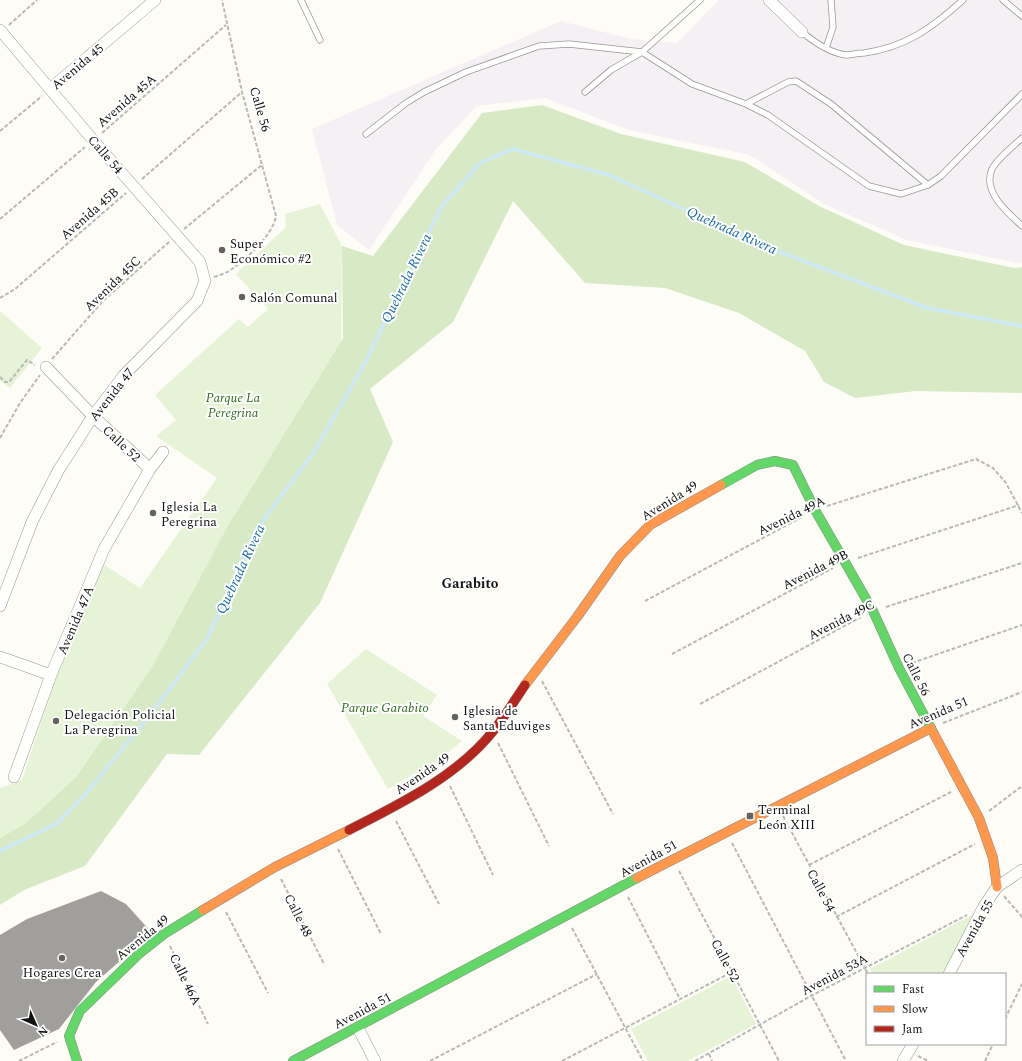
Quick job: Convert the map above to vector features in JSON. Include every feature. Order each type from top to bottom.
[{"type":"street","name":"Avenida 45","points":[[50,89],[155,0]]},
{"type":"street","points":[[769,0],[802,32]]},
{"type":"street","name":"Calle 54","points":[[0,31],[200,262],[205,281]]},
{"type":"street","name":"Avenida 47","points":[[0,606],[32,522],[58,471],[93,416],[124,375],[197,301],[205,281]]},
{"type":"street","name":"Calle 52","points":[[44,369],[150,470],[163,452]]},
{"type":"street","name":"Avenida 49","points":[[69,1036],[80,1011],[140,953],[164,934],[275,867],[390,809],[445,775],[467,758],[493,731],[536,669],[577,617],[620,556],[650,525],[757,464],[775,461],[793,465]]},
{"type":"street","name":"Calle 56","points":[[793,465],[815,510],[873,611],[899,668],[978,818],[993,858],[997,887]]},
{"type":"street","name":"Avenida 47A","points":[[14,776],[51,675],[104,549],[150,470]]},
{"type":"street","points":[[0,658],[51,675]]},
{"type":"street","name":"Avenida 51","points":[[293,1061],[623,887],[672,859],[930,728]]},
{"type":"street","name":"Avenida 55","points":[[950,973],[984,906],[997,887],[1022,870]]},
{"type":"street","points":[[358,1028],[375,1061]]},
{"type":"street","points":[[69,1036],[77,1061]]},
{"type":"street","points":[[903,1061],[912,1045]]},
{"type":"lane","points":[[300,0],[320,40]]},
{"type":"lane","points":[[585,92],[610,70],[642,52],[700,0]]},
{"type":"lane","points":[[826,48],[833,27],[832,0]]},
{"type":"lane","points":[[802,32],[826,48],[846,55],[895,46],[920,35],[938,22],[963,0]]},
{"type":"lane","points":[[1003,0],[1022,16]]},
{"type":"lane","points":[[366,134],[406,103],[424,92],[466,72],[539,46],[569,44],[642,52],[692,84],[746,104],[768,115],[869,186],[901,194],[928,185],[941,176],[1022,94]]},
{"type":"lane","points":[[746,104],[788,82],[796,81],[830,104],[928,185]]},
{"type":"lane","points":[[1022,138],[992,169],[990,180],[997,202],[1022,226]]},
{"type":"path","points":[[0,31],[37,0]]},
{"type":"path","name":"Calle 56","points":[[205,281],[231,270],[262,242],[275,224],[274,208],[242,92],[226,25],[222,0]]},
{"type":"path","name":"Avenida 45A","points":[[0,219],[226,25]]},
{"type":"path","name":"Avenida 45","points":[[0,131],[50,89]]},
{"type":"path","name":"Avenida 45B","points":[[0,298],[15,289],[242,92]]},
{"type":"path","name":"Avenida 45C","points":[[0,438],[20,403],[44,369],[102,302],[177,235],[263,164]]},
{"type":"path","points":[[0,377],[5,382],[9,382],[29,360],[44,369]]},
{"type":"path","name":"Avenida 49A","points":[[645,601],[815,510],[976,459],[993,468],[1006,483],[1019,505]]},
{"type":"path","points":[[1019,505],[1022,513]]},
{"type":"path","name":"Avenida 49B","points":[[672,654],[844,562],[1019,505]]},
{"type":"path","name":"Avenida 49C","points":[[700,704],[873,611],[1022,563]]},
{"type":"path","points":[[899,668],[1022,625]]},
{"type":"path","points":[[536,669],[614,814]]},
{"type":"path","name":"Avenida 51","points":[[930,728],[1022,692]]},
{"type":"path","points":[[493,731],[548,846]]},
{"type":"path","points":[[445,775],[493,875]]},
{"type":"path","points":[[809,865],[962,786]]},
{"type":"path","points":[[978,818],[1022,786]]},
{"type":"path","name":"Calle 54","points":[[778,806],[836,917],[867,973]]},
{"type":"path","points":[[390,809],[439,904]]},
{"type":"path","points":[[726,832],[846,1061]]},
{"type":"path","points":[[333,838],[381,934]]},
{"type":"path","points":[[836,917],[985,839]]},
{"type":"path","name":"Calle 52","points":[[672,859],[779,1061]]},
{"type":"path","name":"Calle 48","points":[[275,867],[324,964]]},
{"type":"path","points":[[623,887],[680,999]]},
{"type":"path","points":[[997,887],[1022,917]]},
{"type":"path","points":[[220,900],[268,993]]},
{"type":"path","name":"Avenida 53A","points":[[695,1061],[811,996],[984,906]]},
{"type":"path","points":[[566,916],[643,1061]]},
{"type":"path","name":"Calle 46A","points":[[164,934],[208,1024]]},
{"type":"path","points":[[562,1061],[732,972]]},
{"type":"path","points":[[430,1061],[597,974]]},
{"type":"path","points":[[1006,1017],[1022,984]]},
{"type":"path","points":[[19,1061],[69,1036]]},
{"type":"path","points":[[985,1061],[993,1045]]},
{"type":"path","points":[[709,1054],[712,1061]]},
{"type":"shaded area","points":[[719,0],[1022,0],[1022,262],[1017,263],[907,240],[824,204],[750,155],[629,130],[545,98],[477,106],[436,149],[369,250],[337,225],[312,129],[561,21],[631,39],[677,43]]},
{"type":"green space","points":[[542,105],[621,134],[745,162],[819,206],[904,245],[1014,268],[1022,267],[1022,393],[916,391],[855,398],[824,382],[805,351],[739,313],[665,288],[585,283],[513,201],[453,322],[370,389],[393,442],[320,603],[199,755],[167,754],[85,866],[24,890],[0,905],[0,838],[26,823],[76,777],[152,667],[226,529],[343,338],[342,246],[373,256],[482,113]]},
{"type":"green space","name":"Parque La Peregrina","points":[[320,204],[342,246],[341,341],[226,529],[152,667],[76,777],[26,823],[0,838],[0,788],[22,780],[52,688],[103,564],[140,588],[217,478],[156,436],[176,420],[155,395],[239,319],[248,327],[268,309],[236,274],[286,227],[285,214]]},
{"type":"green space","points":[[0,311],[42,348],[10,388],[0,381]]},
{"type":"green space","name":"Parque Garabito","points":[[366,649],[437,695],[423,716],[462,741],[440,759],[388,789],[327,684]]},
{"type":"green space","points":[[974,914],[944,973],[872,973],[870,969]]},
{"type":"green space","points":[[731,976],[756,1024],[688,1061],[648,1061],[631,1029]]},
{"type":"building","name":"Hogares Crea","points":[[101,891],[126,904],[152,933],[96,982],[59,1029],[14,1050],[0,1030],[0,935],[27,919]]},
{"type":"waterway","name":"Quebrada Rivera","points":[[0,851],[56,824],[84,796],[153,711],[207,639],[256,530],[314,452],[367,359],[441,207],[480,163],[513,149],[609,175],[767,247],[927,308],[1022,326]]},
{"type":"traffic: fast","points":[[721,485],[757,465],[775,461],[793,465],[815,510],[873,611],[899,668],[934,734]]},
{"type":"traffic: fast","points":[[293,1061],[637,878]]},
{"type":"traffic: fast","points":[[77,1061],[69,1036],[80,1011],[140,953],[164,934],[203,910]]},
{"type":"traffic: slow","points":[[525,685],[577,617],[620,556],[650,525],[721,485]]},
{"type":"traffic: slow","points":[[637,878],[931,728]]},
{"type":"traffic: slow","points":[[934,734],[979,818],[993,858],[997,887]]},
{"type":"traffic: slow","points":[[203,910],[275,867],[349,830]]},
{"type":"traffic: jam","points":[[349,830],[427,788],[463,761],[480,746],[494,730],[525,685]]},
{"type":"place","name":"Super Económico #2","points":[[222,250]]},
{"type":"place","name":"Salón Comunal","points":[[242,297]]},
{"type":"place","name":"Iglesia La Peregrina","points":[[153,513]]},
{"type":"place","name":"Iglesia de Santa Eduviges","points":[[455,717]]},
{"type":"place","name":"Delegación Policial La Peregrina","points":[[56,721]]},
{"type":"place","name":"Terminal León XIII","points":[[750,816]]},
{"type":"place","name":"Hogares Crea","points":[[62,958]]},
{"type":"district","name":"Garabito","points":[[470,583]]}]
